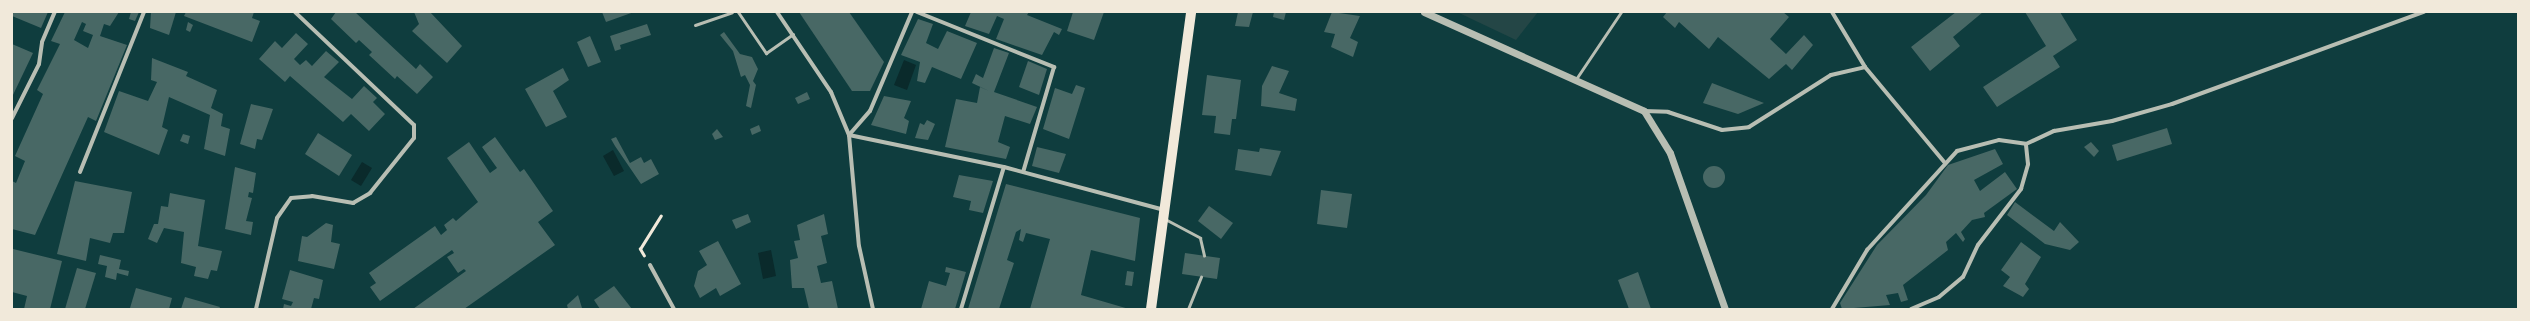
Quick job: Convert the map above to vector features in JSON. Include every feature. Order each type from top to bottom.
[{"type":"main road","points":[[1152,309],[1191,12]]},
{"type":"street","points":[[12,118],[39,64],[42,42],[55,12]]},
{"type":"street","points":[[80,172],[144,12]]},
{"type":"street","points":[[256,309],[277,218],[290,198],[312,196],[353,203],[370,193],[396,163],[414,138],[414,126],[295,12]]},
{"type":"street","points":[[777,12],[831,92],[849,134],[859,246],[873,309]]},
{"type":"street","points":[[849,134],[870,111],[912,12]]},
{"type":"street","points":[[917,12],[1054,67],[1023,172]]},
{"type":"street","points":[[1424,12],[1576,79],[1644,111],[1668,112],[1722,130],[1749,127],[1831,75],[1865,67]]},
{"type":"street","points":[[1832,12],[1865,67],[1945,163]]},
{"type":"street","points":[[1832,309],[1867,250],[1957,151],[1981,142],[1999,140],[2026,144],[2054,131],[2112,121],[2172,104],[2424,12]]},
{"type":"street","points":[[1644,111],[1670,152],[1726,309]]},
{"type":"street","points":[[849,134],[1004,166],[1164,214]]},
{"type":"street","points":[[1911,309],[1939,297],[1963,277],[1978,245],[2021,189],[2028,164],[2026,144]]},
{"type":"street","points":[[961,309],[1004,166]]},
{"type":"street","points":[[650,265],[674,309]]},
{"type":"lane","points":[[695,24],[732,12]]},
{"type":"lane","points":[[738,12],[766,53],[793,34]]},
{"type":"lane","points":[[1576,79],[1621,12]]},
{"type":"lane","points":[[1164,214],[1200,238],[1204,256]]},
{"type":"lane","points":[[1188,309],[1201,277]]},
{"type":"path","points":[[650,265],[640,249],[661,216]]},
{"type":"shaded area","points":[[1457,12],[1538,12],[1516,40]]},
{"type":"shaded area","points":[[904,60],[916,65],[907,90],[894,85]]},
{"type":"shaded area","points":[[613,150],[624,171],[614,176],[603,156]]},
{"type":"shaded area","points":[[362,162],[372,168],[361,186],[351,180]]},
{"type":"shaded area","points":[[771,250],[776,276],[763,279],[758,253]]},
{"type":"building","points":[[12,12],[48,12],[41,28],[12,16]]},
{"type":"building","points":[[65,12],[119,12],[110,26],[104,24],[100,36],[127,45],[96,121],[88,117],[35,235],[12,229],[12,181],[16,183],[25,161],[15,156],[43,94],[37,90],[60,44],[51,41]],"holes":[[[82,22],[86,24],[83,31],[93,35],[88,48],[74,40]]]},
{"type":"building","points":[[131,12],[139,12],[135,21],[129,19]]},
{"type":"building","points":[[151,12],[176,12],[169,35],[150,28]]},
{"type":"building","points":[[186,12],[254,12],[252,18],[260,21],[252,42],[184,16]]},
{"type":"building","points":[[336,12],[355,12],[416,69],[420,64],[433,77],[417,94],[397,76],[395,79],[369,55],[372,52],[359,40],[356,43],[331,19]]},
{"type":"building","points":[[414,12],[430,12],[462,46],[447,63],[412,31],[419,24]]},
{"type":"building","points":[[602,12],[634,12],[606,22]]},
{"type":"building","points":[[799,12],[849,12],[884,62],[870,91],[852,91]]},
{"type":"building","points":[[971,12],[1029,12],[1027,15],[1062,29],[1059,35],[1054,32],[1042,55],[996,39],[1004,19],[997,16],[989,34],[965,26]]},
{"type":"building","points":[[1073,12],[1104,12],[1094,40],[1067,31]]},
{"type":"building","points":[[1238,12],[1253,12],[1249,27],[1235,26]]},
{"type":"building","points":[[1274,12],[1286,12],[1284,20],[1273,17]]},
{"type":"building","points":[[1332,12],[1360,16],[1350,38],[1358,42],[1353,57],[1331,47],[1335,34],[1324,32]]},
{"type":"building","points":[[1667,12],[1783,12],[1789,17],[1770,39],[1786,54],[1804,35],[1813,45],[1792,70],[1786,64],[1769,79],[1718,37],[1709,49],[1679,22],[1675,28],[1663,17]]},
{"type":"building","points":[[1956,12],[1983,12],[1953,37],[1960,46],[1930,71],[1911,47]]},
{"type":"building","points":[[2025,12],[2060,12],[2077,40],[2053,56],[2060,67],[1997,107],[1983,87],[2046,46]]},
{"type":"building","points":[[918,19],[933,24],[926,43],[938,49],[947,31],[977,43],[961,79],[932,67],[925,83],[917,81],[920,62],[901,55]]},
{"type":"building","points":[[188,22],[193,25],[190,32],[186,30]]},
{"type":"building","points":[[647,24],[651,35],[620,45],[621,49],[615,51],[610,36]]},
{"type":"building","points":[[724,32],[740,54],[752,57],[758,69],[753,81],[756,85],[751,108],[746,106],[750,85],[745,75],[741,77],[733,51],[720,35]]},
{"type":"building","points":[[296,33],[308,44],[294,59],[300,65],[306,60],[312,66],[326,51],[339,62],[324,77],[352,99],[364,86],[377,98],[373,102],[385,114],[369,131],[351,114],[343,122],[290,76],[285,82],[259,59],[275,41],[282,48]]},
{"type":"building","points":[[590,36],[601,62],[588,67],[577,42]]},
{"type":"building","points":[[12,44],[33,53],[12,97]]},
{"type":"building","points":[[994,48],[1009,53],[994,92],[1037,107],[1030,124],[1005,116],[998,142],[1010,147],[1006,159],[945,147],[956,99],[977,103],[980,87],[989,91],[972,83],[976,74],[983,78]]},
{"type":"building","points":[[152,58],[188,72],[186,76],[217,90],[211,108],[223,114],[221,126],[230,129],[225,156],[204,149],[210,115],[169,97],[162,127],[168,130],[159,155],[104,132],[119,91],[148,101],[157,82],[151,80]]},
{"type":"building","points":[[1028,61],[1047,69],[1039,95],[1019,87]]},
{"type":"building","points":[[1272,66],[1289,71],[1279,93],[1297,99],[1295,111],[1261,106],[1262,86]]},
{"type":"building","points":[[563,68],[569,80],[553,91],[567,117],[546,127],[525,89]]},
{"type":"building","points":[[1207,75],[1241,80],[1236,119],[1232,119],[1230,135],[1214,133],[1216,116],[1202,115]]},
{"type":"building","points":[[1712,83],[1764,103],[1738,114],[1703,103]]},
{"type":"building","points":[[1076,85],[1085,88],[1069,139],[1043,129],[1055,88],[1072,94]]},
{"type":"building","points":[[807,92],[810,99],[798,104],[795,98]]},
{"type":"building","points":[[884,96],[911,101],[904,118],[909,121],[906,134],[871,125]]},
{"type":"building","points":[[251,104],[273,109],[262,140],[257,139],[255,149],[240,144]]},
{"type":"building","points":[[927,120],[935,124],[928,140],[915,138],[920,123],[924,125]]},
{"type":"building","points":[[759,125],[761,131],[752,135],[750,129]]},
{"type":"building","points":[[2167,128],[2172,144],[2117,161],[2112,145]]},
{"type":"building","points":[[717,129],[723,137],[715,140],[712,134]]},
{"type":"building","points":[[318,133],[352,155],[339,176],[305,154]]},
{"type":"building","points":[[183,134],[190,136],[188,144],[180,141]]},
{"type":"building","points":[[495,137],[520,172],[524,169],[553,211],[538,222],[555,245],[464,309],[413,309],[466,271],[464,269],[458,273],[447,257],[454,253],[452,250],[380,301],[370,287],[376,283],[369,273],[435,226],[441,235],[447,230],[444,225],[453,218],[456,221],[478,202],[447,158],[469,142],[490,173],[497,168],[482,147]]},
{"type":"building","points":[[616,137],[630,163],[641,157],[644,163],[651,159],[659,174],[641,184],[611,139]]},
{"type":"building","points":[[2091,142],[2099,151],[2094,157],[2084,147]]},
{"type":"building","points":[[1037,147],[1066,154],[1059,173],[1032,166]]},
{"type":"building","points":[[1260,148],[1281,151],[1271,176],[1235,170],[1238,149],[1259,152]]},
{"type":"building","points":[[1995,149],[2003,164],[1974,180],[1980,191],[2005,172],[2017,189],[1984,213],[1985,217],[1972,220],[1961,232],[1965,239],[1963,242],[1956,233],[1946,242],[1948,250],[1903,285],[1908,300],[1901,302],[1898,293],[1886,295],[1890,305],[1842,309],[1840,303],[1877,245],[1926,195],[1948,165]]},
{"type":"building","points":[[1714,166],[1718,167],[1724,173],[1724,181],[1718,187],[1714,188],[1710,187],[1704,181],[1703,177],[1704,173],[1710,167]]},
{"type":"building","points":[[235,167],[256,173],[253,193],[249,192],[248,197],[252,198],[246,221],[253,222],[251,235],[225,229]]},
{"type":"building","points":[[959,175],[993,181],[983,213],[969,210],[971,201],[953,197]]},
{"type":"building","points":[[75,181],[132,192],[124,233],[113,233],[110,243],[90,238],[86,261],[57,254]]},
{"type":"building","points":[[1006,184],[1140,218],[1135,261],[1091,250],[1081,295],[1129,309],[1030,309],[1050,239],[1026,233],[1023,242],[1019,240],[1021,229],[1016,232],[1007,260],[1014,263],[999,309],[968,309]]},
{"type":"building","points":[[1321,190],[1352,194],[1347,228],[1317,224]]},
{"type":"building","points":[[170,193],[205,200],[198,246],[222,251],[217,271],[211,270],[208,279],[194,276],[196,267],[181,263],[184,232],[164,228],[157,243],[148,239],[154,224],[158,224],[161,206],[168,207]]},
{"type":"building","points":[[2015,202],[2054,231],[2060,222],[2079,242],[2070,250],[2045,244],[2007,215]]},
{"type":"building","points":[[1209,206],[1233,223],[1221,239],[1198,221]]},
{"type":"building","points":[[748,214],[751,222],[736,229],[732,220]]},
{"type":"building","points":[[824,214],[828,234],[821,236],[827,263],[817,266],[821,283],[832,281],[838,309],[809,309],[804,288],[792,288],[790,260],[798,258],[794,241],[800,240],[797,225]]},
{"type":"building","points":[[326,223],[333,225],[331,242],[340,244],[334,269],[298,261],[302,236],[307,237]]},
{"type":"building","points":[[718,241],[741,284],[720,296],[716,288],[700,298],[694,286],[698,271],[707,265],[699,251]]},
{"type":"building","points":[[2021,242],[2041,257],[2025,284],[2029,289],[2023,297],[2003,286],[2010,277],[2001,270]]},
{"type":"building","points":[[13,249],[62,261],[50,309],[24,309],[27,296],[12,292]]},
{"type":"building","points":[[1185,253],[1220,258],[1217,279],[1182,274]]},
{"type":"building","points":[[100,255],[121,260],[119,269],[129,271],[128,276],[117,273],[116,280],[105,277],[107,266],[98,264]]},
{"type":"building","points":[[946,267],[966,272],[955,309],[921,309],[929,281],[946,286],[950,273],[945,272]]},
{"type":"building","points":[[77,268],[96,273],[85,309],[65,309]]},
{"type":"building","points":[[290,270],[323,280],[319,299],[314,298],[311,309],[283,309],[284,304],[291,306],[293,302],[282,299]]},
{"type":"building","points":[[1127,271],[1134,272],[1132,286],[1125,285]]},
{"type":"building","points":[[1638,272],[1651,309],[1629,309],[1618,280]]},
{"type":"building","points":[[614,286],[632,309],[600,309],[594,300]]},
{"type":"building","points":[[136,288],[172,298],[169,309],[130,308]]},
{"type":"building","points":[[578,295],[582,308],[568,309],[567,305]]},
{"type":"building","points":[[185,297],[220,307],[219,309],[181,309]]}]
